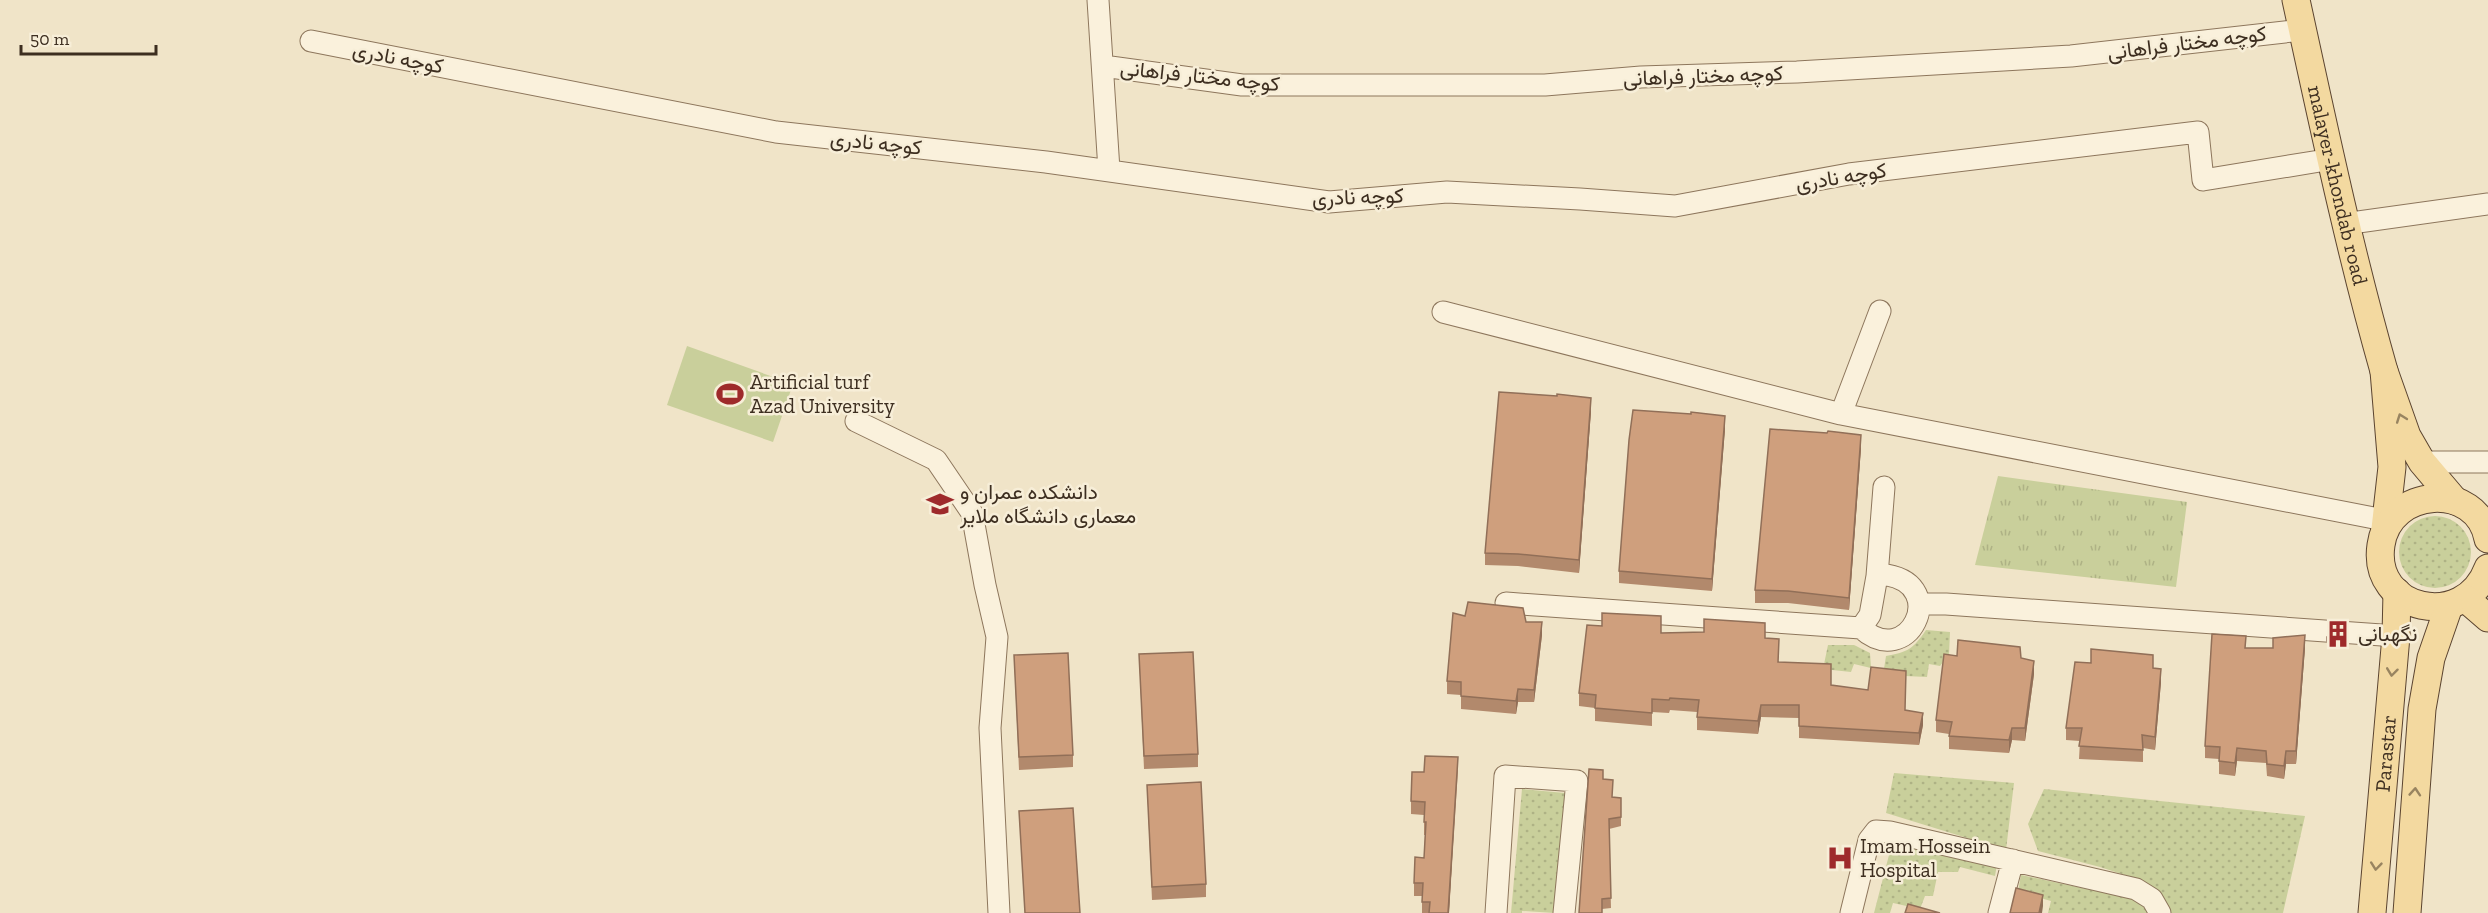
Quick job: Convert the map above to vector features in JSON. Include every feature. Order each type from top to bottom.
[{"type":"main road","name":"malayer-khondab road","points":[[2296,0],[2332,159],[2344,224],[2384,371]]},
{"type":"main road","points":[[2384,371],[2407,436],[2422,462],[2456,501],[2480,520],[2488,539]]},
{"type":"main road","points":[[2384,371],[2392,467],[2380,545],[2381,562],[2387,579],[2397,592],[2412,603],[2430,608],[2458,603],[2488,618]]},
{"type":"main road","points":[[2382,524],[2409,504],[2425,498],[2440,497],[2456,501]]},
{"type":"main road","name":"Parastar","points":[[2407,913],[2422,709],[2431,658],[2458,603],[2479,586],[2488,568]]},
{"type":"main road","name":"Parastar","points":[[2372,913],[2397,636],[2397,592]]},
{"type":"street","points":[[1098,0],[1109,170]]},
{"type":"street","name":"کوچه مختار فراهانی","points":[[1103,66],[1242,85],[1545,85],[1641,77],[1797,72],[2071,56],[2302,30]]},
{"type":"street","name":"کوچه نادری","points":[[311,41],[776,132],[1109,170],[1329,202],[1447,192],[1675,206],[1849,174],[2198,132],[2203,180],[2332,159]]},
{"type":"street","points":[[2344,224],[2488,204]]},
{"type":"street","points":[[1841,414],[1880,311]]},
{"type":"street","points":[[1443,312],[1841,414],[2382,524]]},
{"type":"street","points":[[856,421],[936,460],[972,513],[984,585],[997,637],[990,728],[999,913]]},
{"type":"street","points":[[2422,462],[2488,462]]},
{"type":"street","points":[[1861,628],[1870,615],[1877,576],[1884,487]]},
{"type":"street","points":[[1506,603],[1861,628],[1869,636],[1880,640],[1902,637],[1911,630],[1917,620],[1919,604],[1914,590],[1907,582],[1887,575],[1877,576]]},
{"type":"street","points":[[1919,604],[1946,604],[2397,636]]},
{"type":"street","points":[[1496,913],[1505,776],[1577,781],[1564,913]]},
{"type":"street","points":[[1851,913],[1869,840],[1876,831],[1890,832],[2136,889],[2152,899],[2160,913]]},
{"type":"street","points":[[1999,913],[2013,860]]},
{"type":"green space","name":"Artificial turf Azad University","points":[[687,346],[793,384],[773,442],[667,405]]},
{"type":"green space","points":[[1998,476],[2187,502],[2176,587],[1975,565]]},
{"type":"green space","points":[[2435,516],[2455,522],[2465,532],[2471,552],[2465,572],[2455,582],[2435,588],[2415,582],[2405,572],[2399,552],[2405,532],[2415,522]]},
{"type":"green space","points":[[1926,630],[1950,632],[1949,655],[1940,666],[1929,664],[1927,677],[1883,675],[1886,656],[1909,649]]},
{"type":"green space","points":[[1828,645],[1854,645],[1870,653],[1871,668],[1854,664],[1851,672],[1823,669]]},
{"type":"green space","points":[[1894,773],[2014,783],[2006,850],[1886,813]]},
{"type":"green space","points":[[1522,789],[1565,793],[1555,913],[1522,911],[1522,913],[1511,913]]},
{"type":"green space","points":[[2044,789],[2305,816],[2283,913],[2166,913],[2143,881],[2038,851],[2028,824]]},
{"type":"green space","points":[[1904,845],[1997,864],[1995,876],[1960,867],[1958,872],[1938,872],[1933,896],[1925,896],[1920,909],[1893,903],[1890,913],[1874,913],[1889,855],[1893,846]]},
{"type":"green space","points":[[2021,875],[2138,900],[2148,913],[2048,913],[2051,901],[2018,892]]},
{"type":"building","points":[[1499,392],[1591,398],[1579,560],[1485,553]]},
{"type":"building","points":[[1633,410],[1725,416],[1712,579],[1619,571]]},
{"type":"building","points":[[1770,429],[1827,433],[1828,431],[1861,435],[1849,598],[1788,591],[1755,590]]},
{"type":"building","points":[[1468,602],[1523,608],[1526,622],[1542,622],[1534,690],[1518,689],[1516,701],[1461,696],[1461,682],[1447,681],[1453,613],[1465,616]]},
{"type":"building","points":[[1602,613],[1661,616],[1661,633],[1704,632],[1704,619],[1765,623],[1765,638],[1779,639],[1778,662],[1831,664],[1831,685],[1868,690],[1871,667],[1906,671],[1905,710],[1923,713],[1919,733],[1799,726],[1799,705],[1761,705],[1758,721],[1697,717],[1699,700],[1652,699],[1652,713],[1595,708],[1596,695],[1579,693],[1587,625],[1602,626]]},
{"type":"building","points":[[2212,634],[2246,636],[2245,648],[2273,648],[2273,638],[2305,635],[2296,751],[2286,751],[2284,766],[2267,764],[2266,751],[2237,748],[2235,763],[2219,761],[2220,747],[2205,746]]},
{"type":"building","points":[[2327,637],[2347,639],[2347,642],[2327,641]]},
{"type":"building","points":[[1958,640],[2020,647],[2021,658],[2034,661],[2025,728],[2012,728],[2009,740],[1949,736],[1952,722],[1936,720],[1944,654],[1957,656]]},
{"type":"building","points":[[2091,649],[2153,655],[2153,668],[2161,669],[2155,737],[2142,735],[2143,750],[2079,746],[2082,728],[2066,728],[2075,662],[2091,663]]},
{"type":"building","points":[[1193,652],[1198,754],[1144,756],[1139,654]]},
{"type":"building","points":[[1068,653],[1073,755],[1019,757],[1014,655]]},
{"type":"building","points":[[1425,756],[1458,757],[1448,913],[1429,913],[1430,902],[1422,902],[1423,883],[1414,883],[1415,857],[1424,858],[1426,822],[1424,822],[1425,802],[1411,801],[1412,772],[1424,772]]},
{"type":"building","points":[[1589,769],[1603,770],[1603,779],[1613,780],[1612,797],[1621,798],[1621,817],[1609,819],[1611,898],[1602,899],[1602,913],[1579,913]]},
{"type":"building","points":[[1201,782],[1206,884],[1152,887],[1147,785]]},
{"type":"building","points":[[1073,808],[1080,913],[1025,913],[1019,811]]},
{"type":"building","points":[[2016,888],[2043,895],[2039,913],[2010,913]]},
{"type":"building","points":[[1908,904],[1940,913],[1905,913]]},
{"type":"place","name":"Artificial turf Azad University","points":[[730,394]]},
{"type":"place","name":"دانشکده عمران و معماری دانشگاه ملایر","points":[[940,504]]},
{"type":"place","name":"نگهبانی","points":[[2338,634]]},
{"type":"place","name":"Imam Hossein Hospital","points":[[1840,858]]}]
